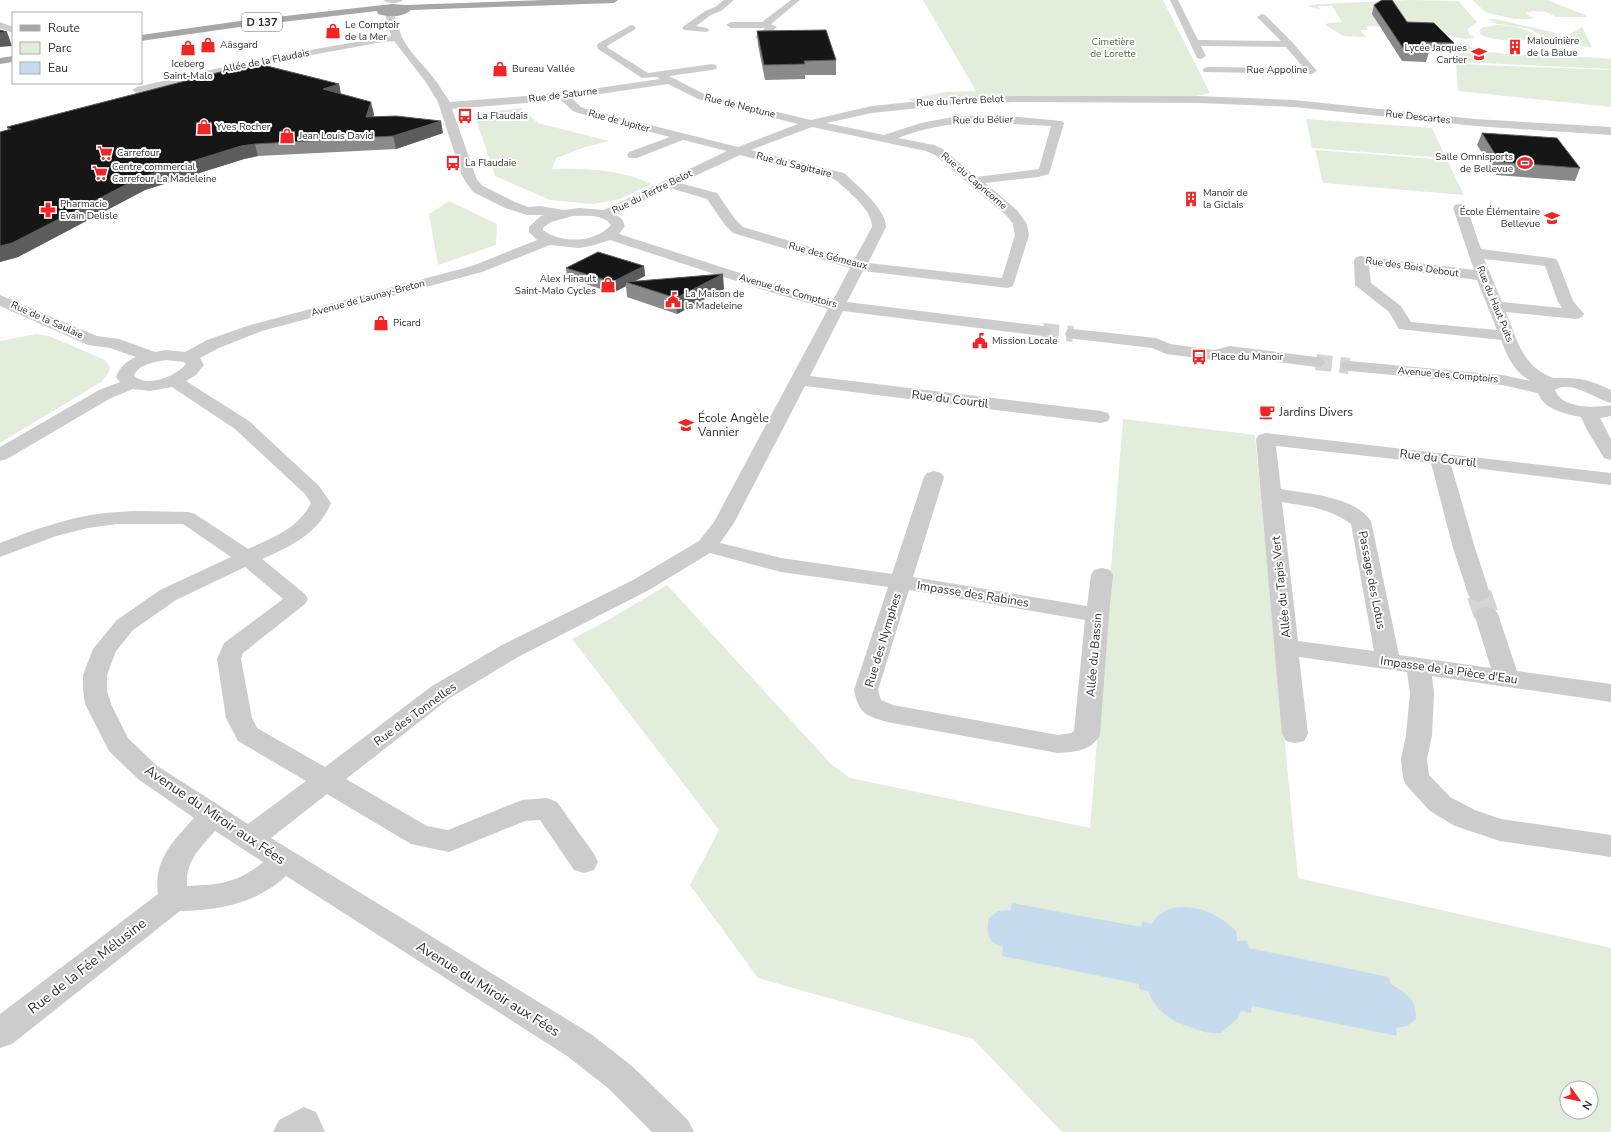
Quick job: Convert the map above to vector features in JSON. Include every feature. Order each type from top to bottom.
[{"type":"main road","points":[[385,9],[401,6],[463,7],[614,0]]},
{"type":"main road","name":"D 137","points":[[142,39],[260,24],[357,14],[385,9]]},
{"type":"main road","points":[[0,58],[12,56]]},
{"type":"main road","points":[[0,61],[12,59]]},
{"type":"street","points":[[704,30],[687,28],[730,0]]},
{"type":"street","points":[[764,25],[796,0]]},
{"type":"street","points":[[1174,0],[1224,100]]},
{"type":"street","points":[[397,36],[401,6]]},
{"type":"street","points":[[385,9],[390,17],[397,36],[408,55],[429,79],[445,106],[471,181],[478,189],[510,205],[527,211],[540,210],[562,214],[584,212],[605,215],[617,222],[618,226],[609,235],[593,240],[574,243],[549,240],[541,237],[536,232],[536,227],[541,222],[562,214]]},
{"type":"street","name":"Rue Appoline","points":[[1208,70],[1312,71],[1289,44],[1262,17]]},
{"type":"street","points":[[0,25],[12,30]]},
{"type":"street","points":[[731,25],[764,25],[772,27],[760,37]]},
{"type":"street","points":[[631,28],[602,45],[602,49],[646,76],[712,67]]},
{"type":"street","name":"Allée de la Flaudais","points":[[137,90],[258,62],[397,36]]},
{"type":"street","points":[[1195,43],[1289,44]]},
{"type":"street","points":[[659,74],[669,81]]},
{"type":"street","name":"Rue de Saturne","points":[[445,106],[564,96],[669,81]]},
{"type":"street","name":"Rue de Neptune","points":[[669,81],[702,97],[815,124]]},
{"type":"street","name":"Rue de Jupiter","points":[[564,96],[577,109],[582,111],[738,151]]},
{"type":"street","name":"Rue du Tertre Belot","points":[[605,215],[738,151],[815,124],[870,110],[957,100],[1224,100]]},
{"type":"street","name":"Rue Descartes","points":[[1224,100],[1321,106],[1501,125],[1611,131]]},
{"type":"street","name":"Rue du Bélier","points":[[887,138],[923,125],[968,119],[991,118],[1058,122],[1044,171],[973,181]]},
{"type":"street","name":"Rue du Capricorne","points":[[815,124],[918,144],[939,152],[1012,213],[1020,224],[1022,235],[1008,283]]},
{"type":"street","name":"Rue de Jupiter","points":[[634,155],[680,137]]},
{"type":"street","name":"Rue du Sagittaire","points":[[707,546],[724,523],[879,227],[879,221],[839,176],[738,151]]},
{"type":"street","name":"Rue des Gémeaux","points":[[669,184],[712,196],[717,201],[731,225],[738,230],[859,266],[1008,283]]},
{"type":"street","name":"Rue du Haut Puits","points":[[1460,208],[1483,276],[1518,362],[1548,387]]},
{"type":"street","points":[[527,211],[528,216],[541,222]]},
{"type":"street","name":"Avenue des Comptoirs","points":[[609,235],[772,288],[837,306],[1043,331]]},
{"type":"street","name":"Avenue de Launay-Breton","points":[[188,357],[220,342],[256,328],[477,269],[549,240]]},
{"type":"street","points":[[1475,253],[1551,262],[1566,302],[1576,314],[1496,306]]},
{"type":"street","name":"Rue des Bois Debout","points":[[1483,276],[1360,260],[1363,285],[1395,310],[1406,326],[1507,336]]},
{"type":"street","name":"Rue de la Saulaie","points":[[0,300],[94,342],[113,343],[153,357]]},
{"type":"street","points":[[1073,334],[1156,343],[1166,349],[1214,355],[1230,351],[1316,362]]},
{"type":"street","name":"Rue de la Saulaie","points":[[94,342],[99,350],[115,359],[130,376]]},
{"type":"street","points":[[0,455],[105,394],[130,376],[141,361],[166,355],[188,357],[194,360],[195,365],[192,370],[185,376],[174,380],[151,385],[130,376]]},
{"type":"street","name":"Avenue des Comptoirs","points":[[1350,366],[1502,380],[1548,387]]},
{"type":"street","name":"Avenue du Miroir aux Fées","points":[[174,380],[186,390],[242,425],[312,490],[321,503],[318,512],[311,520],[299,531],[285,540],[168,595],[125,625],[105,649],[95,675],[95,690],[98,704],[118,744],[148,772],[283,862],[579,1045],[620,1077],[676,1132]]},
{"type":"street","name":"Rue du Courtil","points":[[799,380],[1101,417]]},
{"type":"street","points":[[1611,398],[1598,390],[1568,382],[1548,387],[1546,394],[1557,404],[1578,411],[1600,413],[1611,410]]},
{"type":"street","points":[[1589,413],[1596,430],[1611,454]]},
{"type":"street","name":"Rue du Courtil","points":[[1266,439],[1611,479]]},
{"type":"street","name":"Allée du Tapis Vert","points":[[1266,439],[1295,734]]},
{"type":"street","points":[[1439,458],[1464,548],[1507,678]]},
{"type":"street","name":"Rue des Nymphes","points":[[934,477],[866,690],[870,705],[886,713],[1058,744],[1077,742],[1086,735]]},
{"type":"street","name":"Passage des Lotus","points":[[1272,494],[1326,503],[1344,509],[1361,520],[1388,661]]},
{"type":"street","points":[[0,551],[49,531],[88,522],[117,518],[188,518],[247,558],[297,599],[241,640],[232,649],[229,659],[239,718],[246,734],[421,836],[449,841],[522,811],[547,809],[584,862]]},
{"type":"street","name":"Impasse des Rabines","points":[[707,546],[781,565],[900,582],[1097,615]]},
{"type":"street","name":"Rue des Tonnelles","points":[[249,839],[441,692],[510,651],[653,578],[707,546]]},
{"type":"street","name":"Allée du Bassin","points":[[1086,735],[1102,575]]},
{"type":"street","name":"Impasse de la Pièce d'Eau","points":[[1287,647],[1611,693]]},
{"type":"street","points":[[1418,665],[1422,693],[1419,735],[1414,759],[1416,778],[1440,804],[1465,818],[1500,830],[1611,846]]},
{"type":"street","points":[[213,816],[174,864],[171,885],[174,899],[207,898],[232,894],[251,887],[283,862]]},
{"type":"street","name":"Rue de la Fée Mélusine","points":[[0,1033],[174,899]]},
{"type":"street","points":[[291,1132],[304,1124],[307,1132]]},
{"type":"green space","name":"Cimetière de Lorette","points":[[923,0],[1163,0],[1210,93],[1191,97],[1065,96],[957,98],[911,101],[908,99],[946,92],[976,91]]},
{"type":"green space","points":[[1412,0],[1458,1],[1477,22],[1468,29],[1469,34],[1474,37],[1467,39],[1422,29],[1366,26],[1368,30],[1360,30],[1366,37],[1343,36],[1325,25],[1328,23],[1342,22],[1332,6],[1318,6],[1320,10],[1308,6],[1317,4]]},
{"type":"green space","points":[[1472,0],[1547,0],[1587,17],[1556,17],[1546,12],[1533,11],[1526,13],[1534,19],[1515,19],[1487,13]]},
{"type":"green space","points":[[1489,19],[1495,19],[1552,32],[1561,36],[1557,43],[1535,41],[1540,38],[1540,35],[1530,29],[1493,23]]},
{"type":"green space","points":[[1498,25],[1512,26],[1526,30],[1533,35],[1524,40],[1508,41],[1486,37],[1481,35],[1479,31],[1483,27]]},
{"type":"green space","points":[[1582,27],[1592,47],[1569,45],[1565,43],[1570,34]]},
{"type":"green space","points":[[1452,43],[1467,44],[1476,49],[1492,52],[1534,56],[1611,59],[1611,69],[1460,62],[1453,54],[1461,54]]},
{"type":"green space","points":[[1456,64],[1611,70],[1611,107],[1458,91]]},
{"type":"green space","points":[[521,108],[538,123],[609,141],[585,147],[556,158],[552,169],[602,170],[627,175],[651,184],[620,199],[593,204],[550,200],[495,176],[474,113]]},
{"type":"green space","points":[[1306,119],[1432,128],[1446,158],[1312,148]]},
{"type":"green space","points":[[1315,150],[1447,160],[1464,195],[1323,183]]},
{"type":"green space","points":[[449,201],[497,224],[496,245],[438,265],[429,214]]},
{"type":"green space","points":[[37,334],[49,336],[105,360],[110,367],[109,372],[101,382],[0,443],[0,341]]},
{"type":"green space","points":[[1123,419],[1255,435],[1298,878],[1611,948],[1611,1132],[1062,1132],[973,1039],[758,978],[690,885],[719,830],[572,639],[610,619],[667,585],[831,764],[850,778],[1090,828]]},
{"type":"water","points":[[1012,903],[1141,927],[1143,921],[1152,924],[1159,915],[1167,910],[1177,907],[1188,907],[1209,912],[1219,917],[1234,929],[1237,935],[1237,941],[1247,941],[1249,948],[1389,977],[1390,983],[1406,994],[1412,1001],[1415,1006],[1416,1019],[1407,1026],[1396,1028],[1397,1036],[1252,1006],[1251,1013],[1241,1011],[1238,1018],[1221,1033],[1201,1031],[1176,1022],[1164,1014],[1155,1004],[1148,991],[1139,989],[1139,984],[1002,956],[1003,947],[991,940],[989,936],[989,918],[998,911],[1010,910]]},
{"type":"building","points":[[1382,0],[1392,0],[1407,22],[1434,23],[1454,43],[1421,42],[1429,52],[1405,51],[1374,5]]},
{"type":"building","points":[[0,30],[7,32],[0,33]]},
{"type":"building","points":[[826,30],[836,60],[804,61],[805,64],[764,65],[757,31]]},
{"type":"building","name":"Centre commercial Carrefour La Madeleine","points":[[255,63],[339,84],[323,89],[371,102],[366,117],[396,116],[441,121],[393,136],[241,146],[141,177],[12,243],[0,246],[0,132],[11,129],[7,127]]},
{"type":"building","points":[[1482,133],[1557,138],[1580,168],[1500,162]]},
{"type":"building","points":[[598,252],[644,266],[612,282],[566,268]]},
{"type":"building","points":[[723,274],[676,298],[626,282]]},
{"type":"tunnel","points":[[1043,331],[1073,334]]},
{"type":"tunnel","points":[[1316,362],[1349,366]]},
{"type":"tunnel","points":[[1479,594],[1486,614]]},
{"type":"place","name":"Le Comptoir de la Mer","points":[[333,31]]},
{"type":"place","name":"Aäsgard","points":[[208,45]]},
{"type":"place","name":"Malouinière de la Balue","points":[[1515,47]]},
{"type":"place","name":"Iceberg Saint-Malo","points":[[188,48]]},
{"type":"place","name":"Lycée Jacques Cartier","points":[[1479,54]]},
{"type":"place","name":"Bureau Vallée","points":[[500,69]]},
{"type":"place","name":"La Flaudais","points":[[465,116]]},
{"type":"place","name":"Yves Rocher","points":[[204,127]]},
{"type":"place","name":"Jean Louis David","points":[[287,136]]},
{"type":"place","name":"Carrefour","points":[[105,153]]},
{"type":"place","name":"La Flaudaie","points":[[453,163]]},
{"type":"place","name":"Salle Omnisports de Bellevue","points":[[1525,163]]},
{"type":"place","name":"Centre commercial Carrefour La Madeleine","points":[[100,173]]},
{"type":"place","name":"Manoir de la Giclais","points":[[1191,199]]},
{"type":"place","name":"Pharmacie Evain Delisle","points":[[48,210]]},
{"type":"place","name":"École Élémentaire Bellevue","points":[[1552,218]]},
{"type":"place","name":"Alex Hinault Saint-Malo Cycles","points":[[608,285]]},
{"type":"place","name":"La Maison de la Madeleine","points":[[673,300]]},
{"type":"place","name":"Picard","points":[[381,323]]},
{"type":"place","name":"Mission Locale","points":[[980,341]]},
{"type":"place","name":"Place du Manoir","points":[[1199,357]]},
{"type":"place","name":"Jardins Divers","points":[[1267,412]]},
{"type":"place","name":"École Angèle Vannier","points":[[686,425]]}]
